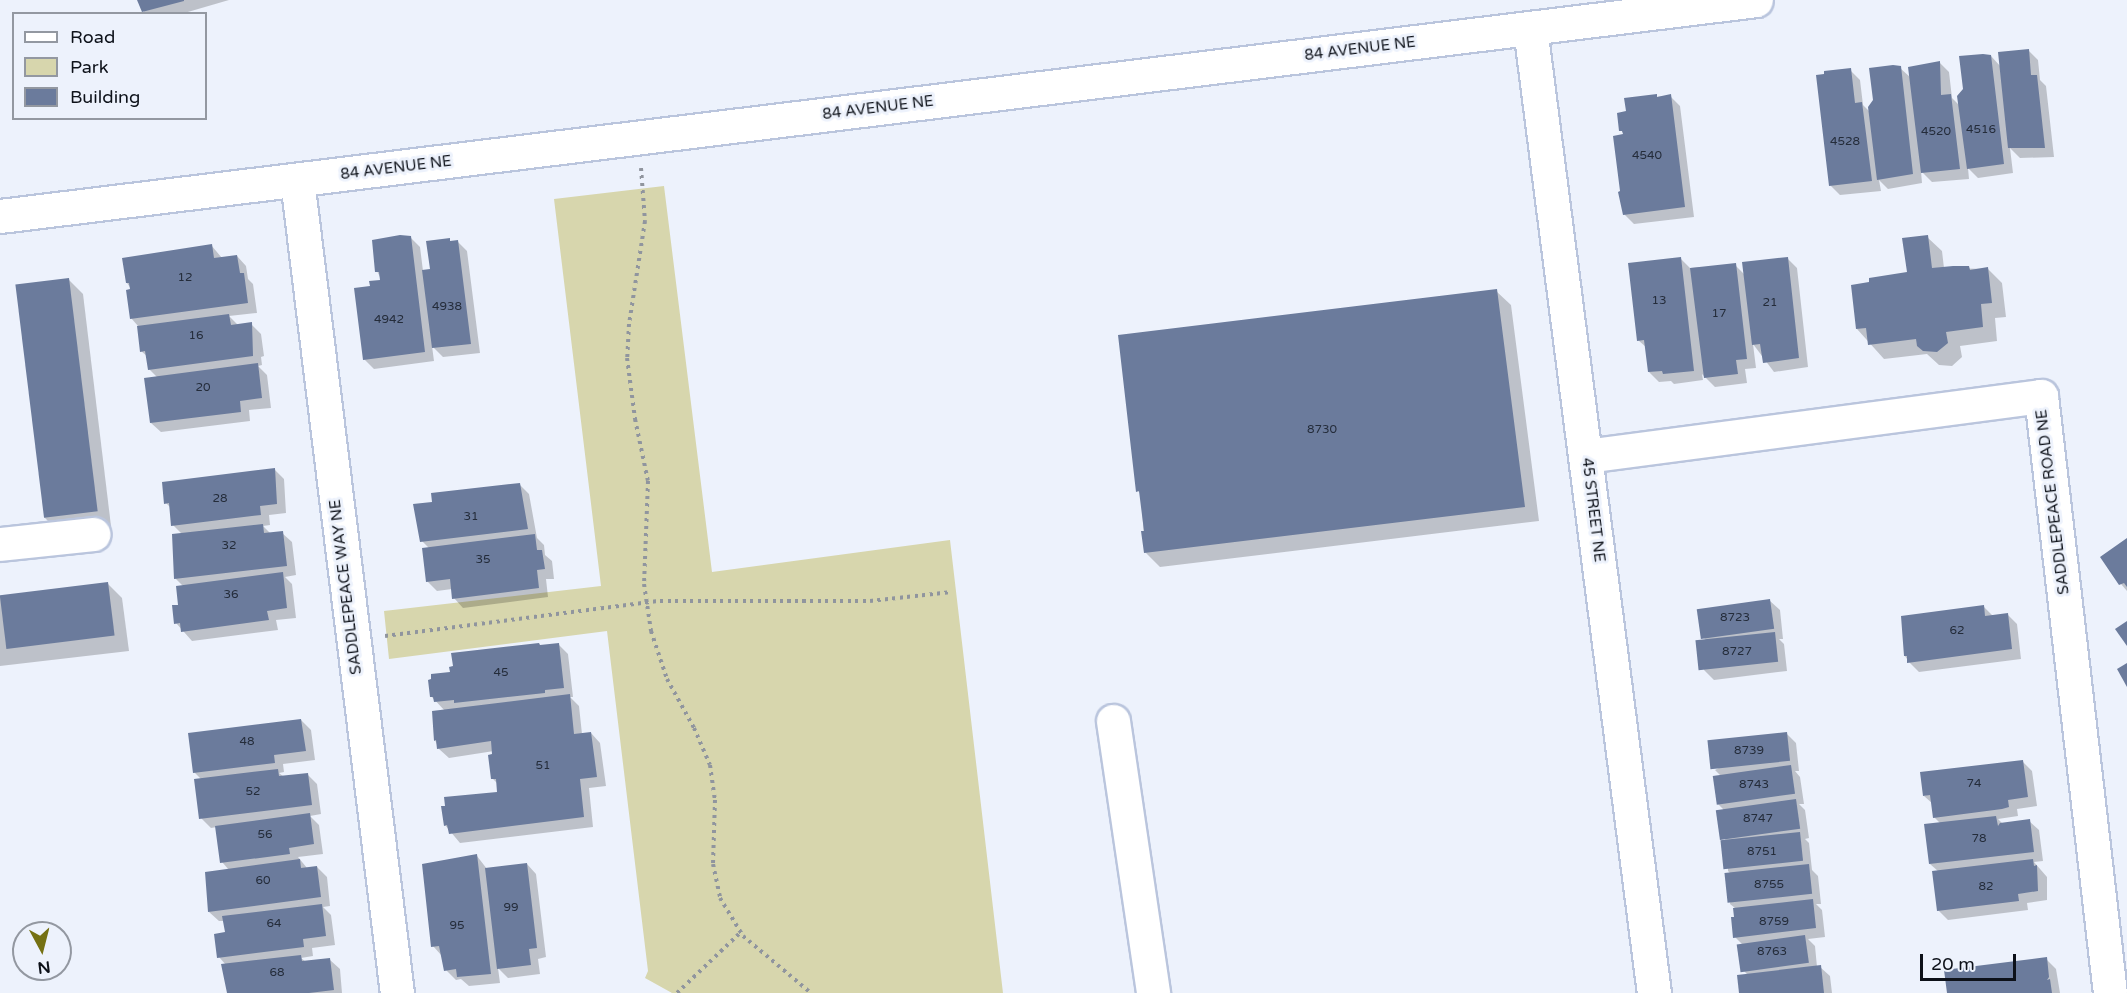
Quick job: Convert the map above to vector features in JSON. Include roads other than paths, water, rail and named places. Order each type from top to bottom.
[{"type":"street","name":"84 AVENUE NE","points":[[0,216],[1756,0]]},
{"type":"street","name":"45 STREET NE","points":[[1530,28],[1654,993]]},
{"type":"street","name":"SADDLEPEACE WAY NE","points":[[297,180],[397,993]]},
{"type":"street","name":"SADDLEPEACE ROAD NE","points":[[1586,456],[2041,396],[2110,993]]},
{"type":"street","points":[[0,544],[93,534]]},
{"type":"street","points":[[1113,721],[1153,993]]}]
